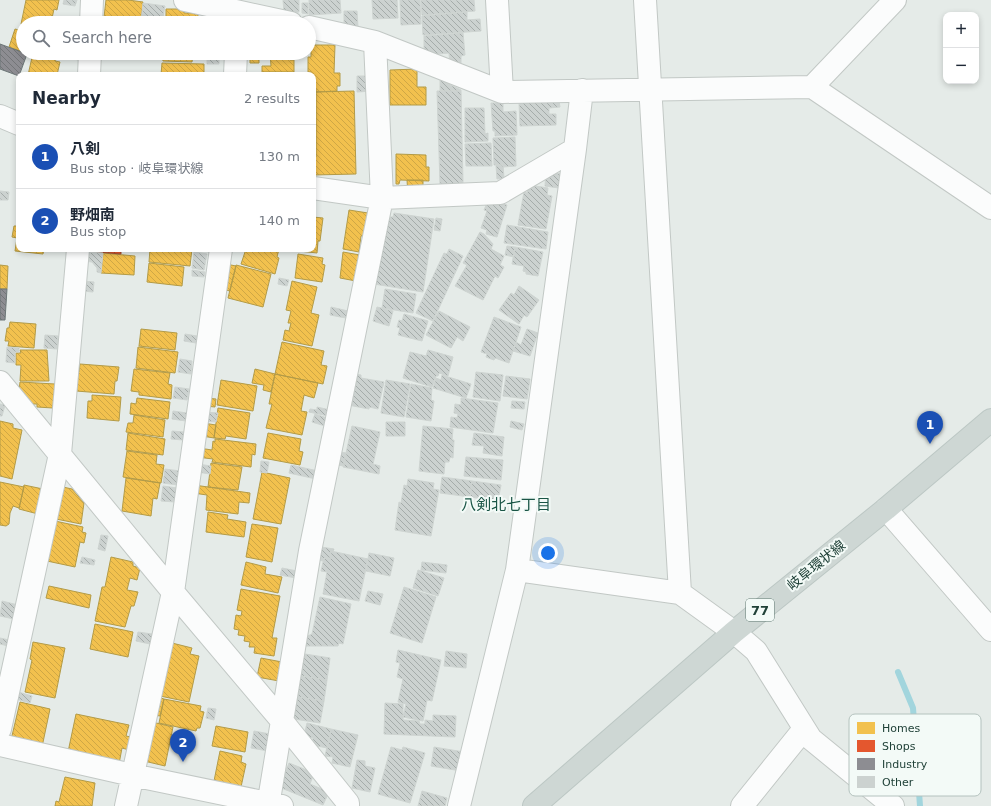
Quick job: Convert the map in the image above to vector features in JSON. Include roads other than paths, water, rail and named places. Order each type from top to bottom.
[{"type":"main road","name":"岐阜環状線","points":[[534,806],[734,632],[886,509],[991,420]]},
{"type":"street","points":[[91,16],[92,0]]},
{"type":"street","points":[[185,0],[260,16]]},
{"type":"street","points":[[497,0],[502,92]]},
{"type":"street","points":[[645,0],[680,593]]},
{"type":"street","points":[[812,87],[895,0]]},
{"type":"street","points":[[316,29],[375,42],[502,92],[812,87],[991,208]]},
{"type":"street","points":[[0,745],[273,805],[282,721],[310,551],[382,198],[375,42]]},
{"type":"street","points":[[90,60],[90,72]]},
{"type":"street","points":[[235,72],[236,60]]},
{"type":"street","points":[[459,806],[517,570],[576,149],[582,90]]},
{"type":"street","points":[[0,116],[16,123]]},
{"type":"street","points":[[316,188],[382,198],[500,193],[576,149]]},
{"type":"street","points":[[0,729],[60,454],[78,252]]},
{"type":"street","points":[[126,806],[173,592],[221,252]]},
{"type":"street","points":[[0,382],[173,592],[282,721],[348,803],[348,806]]},
{"type":"street","points":[[886,509],[991,630]]},
{"type":"street","points":[[517,570],[680,593],[734,632],[756,651],[811,739],[849,770]]},
{"type":"street","points":[[742,806],[804,729]]},
{"type":"street","points":[[881,796],[893,806]]},
{"type":"waterway","points":[[898,672],[913,708],[913,714]]},
{"type":"waterway","points":[[919,796],[920,806]]},
{"type":"place","name":"八剣","points":[[930,444]]},
{"type":"place","name":"野畑南","points":[[183,762]]},
{"type":"district","name":"八剣北七丁目","points":[[506,505]]}]
